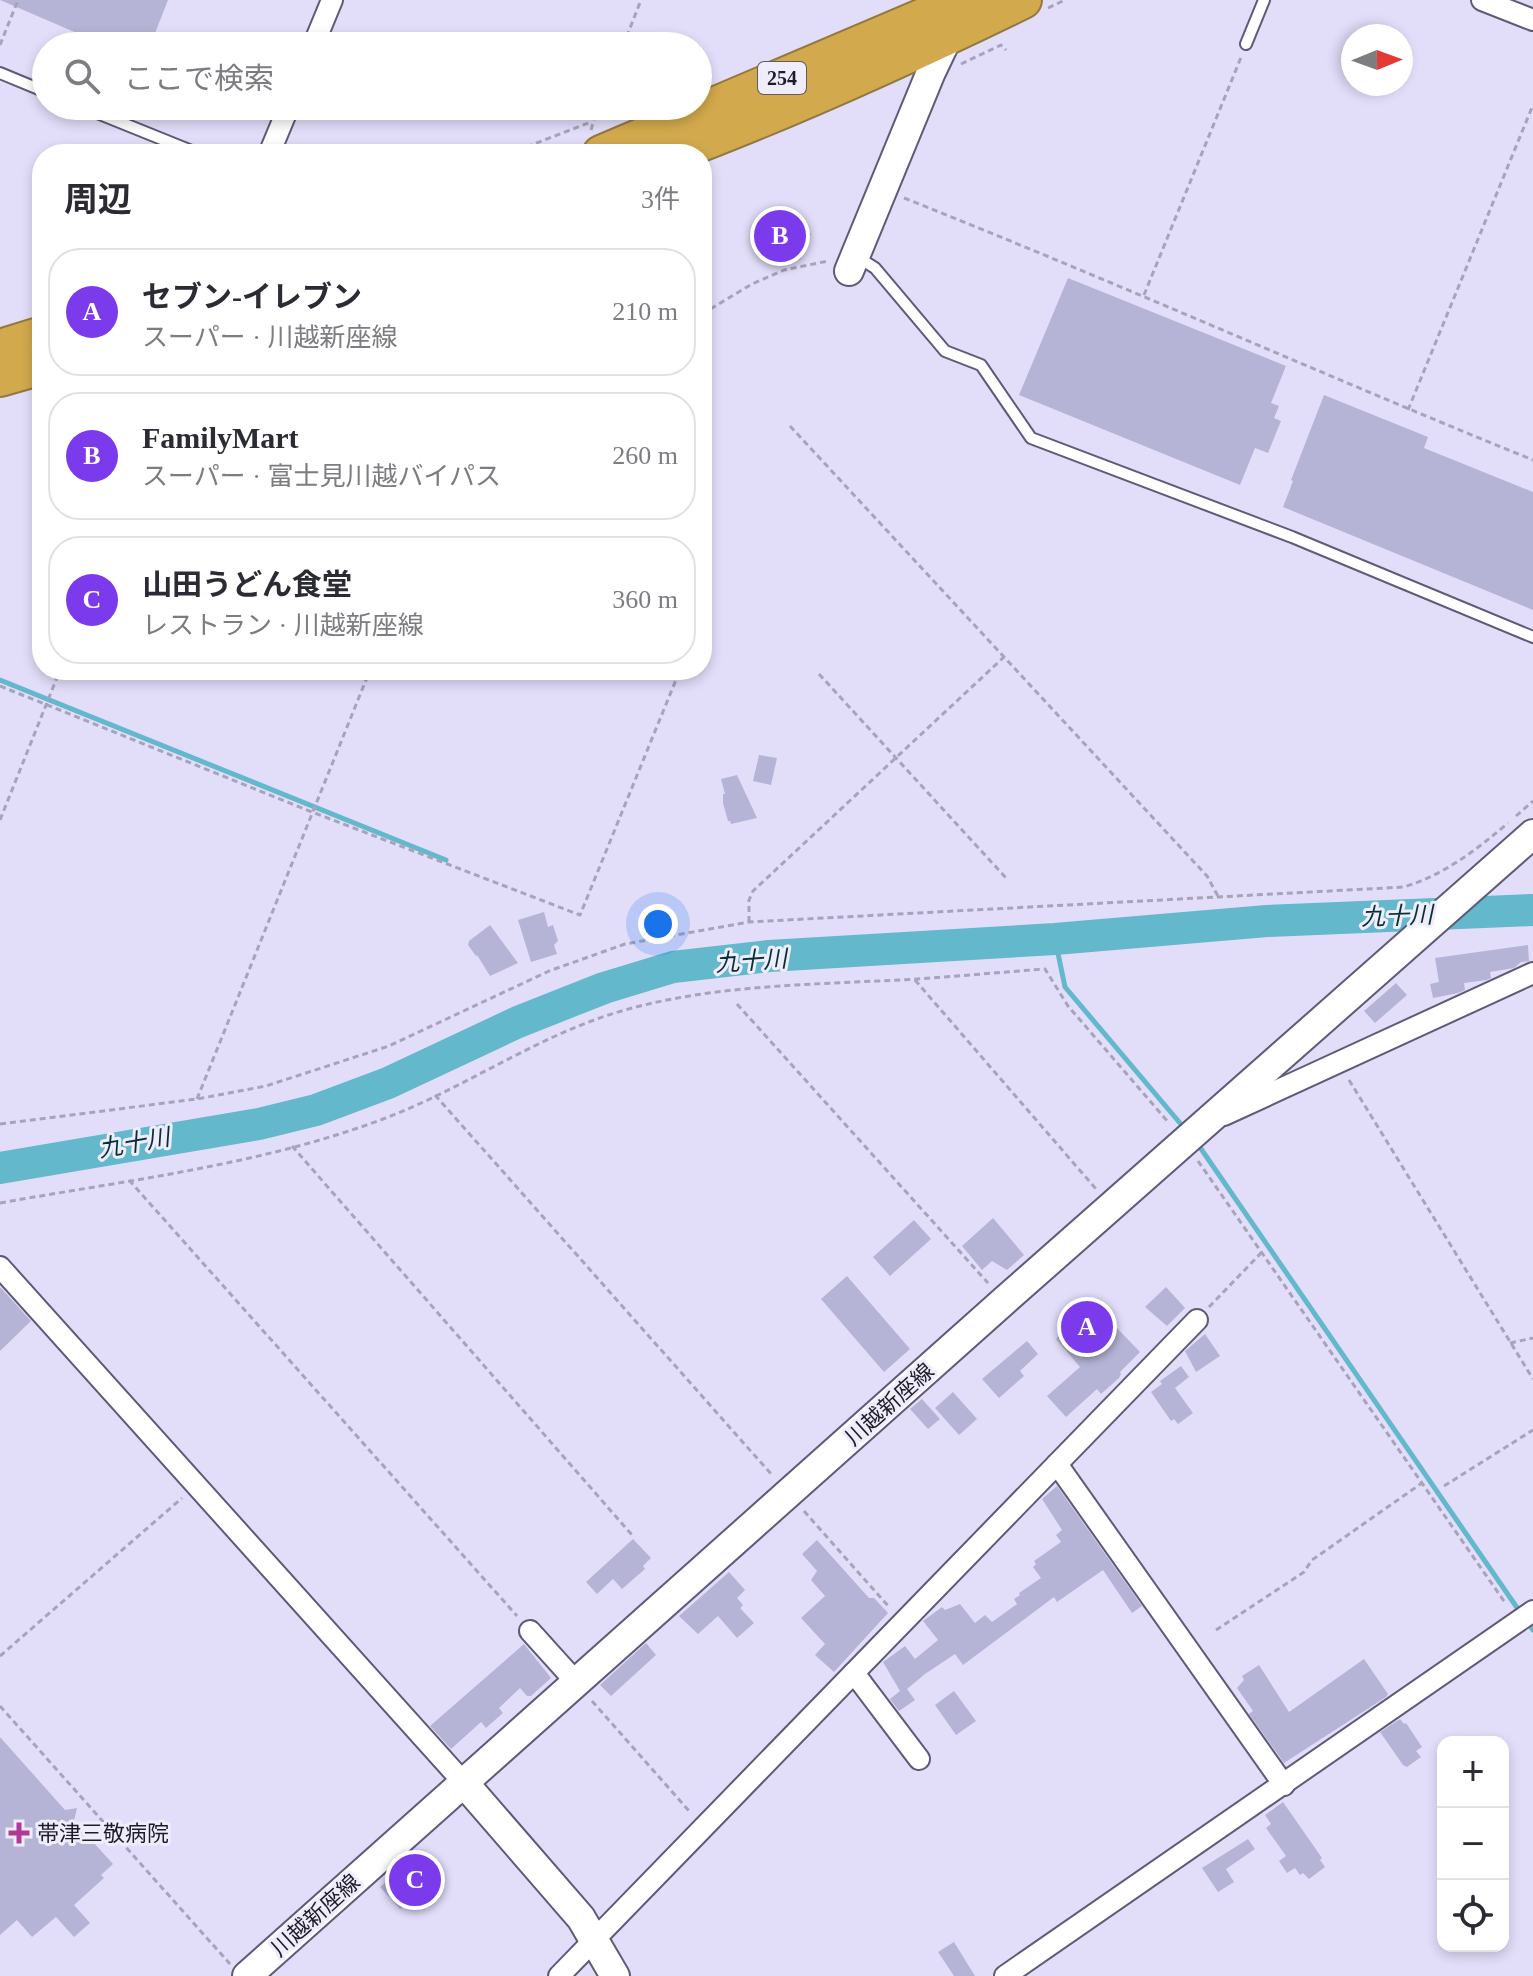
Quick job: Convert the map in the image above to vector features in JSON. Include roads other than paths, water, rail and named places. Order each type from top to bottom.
[{"type":"highway","name":"254","points":[[698,144],[754,123],[1023,0]]},
{"type":"highway","name":"254","points":[[712,94],[961,1]]},
{"type":"highway","name":"254","points":[[596,138],[644,120]]},
{"type":"highway","points":[[0,348],[32,338]]},
{"type":"highway","points":[[0,378],[32,369]]},
{"type":"main road","points":[[852,263],[961,1]]},
{"type":"main road","name":"川越新座線","points":[[239,1971],[464,1783],[1533,834]]},
{"type":"main road","points":[[464,1783],[581,1918],[615,1976]]},
{"type":"street","points":[[319,32],[332,0]]},
{"type":"street","points":[[1482,0],[1533,20]]},
{"type":"street","points":[[273,144],[283,120]]},
{"type":"street","points":[[1206,1123],[1533,973]]},
{"type":"street","points":[[0,1267],[464,1783]]},
{"type":"street","points":[[559,1976],[1197,1320]]},
{"type":"street","points":[[1057,1464],[1284,1785]]},
{"type":"street","points":[[1005,1976],[1526,1616]]},
{"type":"street","points":[[530,1631],[576,1682]]},
{"type":"street","points":[[854,1673],[919,1759]]},
{"type":"lane","points":[[1246,44],[1264,0]]},
{"type":"lane","points":[[0,73],[32,86]]},
{"type":"lane","points":[[115,120],[174,144]]},
{"type":"lane","points":[[852,263],[875,268],[945,351],[981,365],[1031,438],[1292,537],[1533,637]]},
{"type":"waterway","points":[[0,680],[446,860]]},
{"type":"waterway","name":"九十川","points":[[0,1168],[259,1124],[316,1110],[388,1083],[518,1022],[604,988],[673,967],[769,956],[1055,939],[1267,921],[1533,910]]},
{"type":"waterway","points":[[1055,939],[1065,987],[1185,1129]]},
{"type":"waterway","points":[[1197,1143],[1520,1612]]},
{"type":"waterway","points":[[1526,1620],[1533,1630]]},
{"type":"place","name":"FamilyMart","points":[[780,236]]},
{"type":"place","name":"セブン-イレブン","points":[[1087,1327]]},
{"type":"place","name":"帯津三敬病院","points":[[19,1833]]},
{"type":"place","name":"山田うどん食堂","points":[[415,1880]]}]
